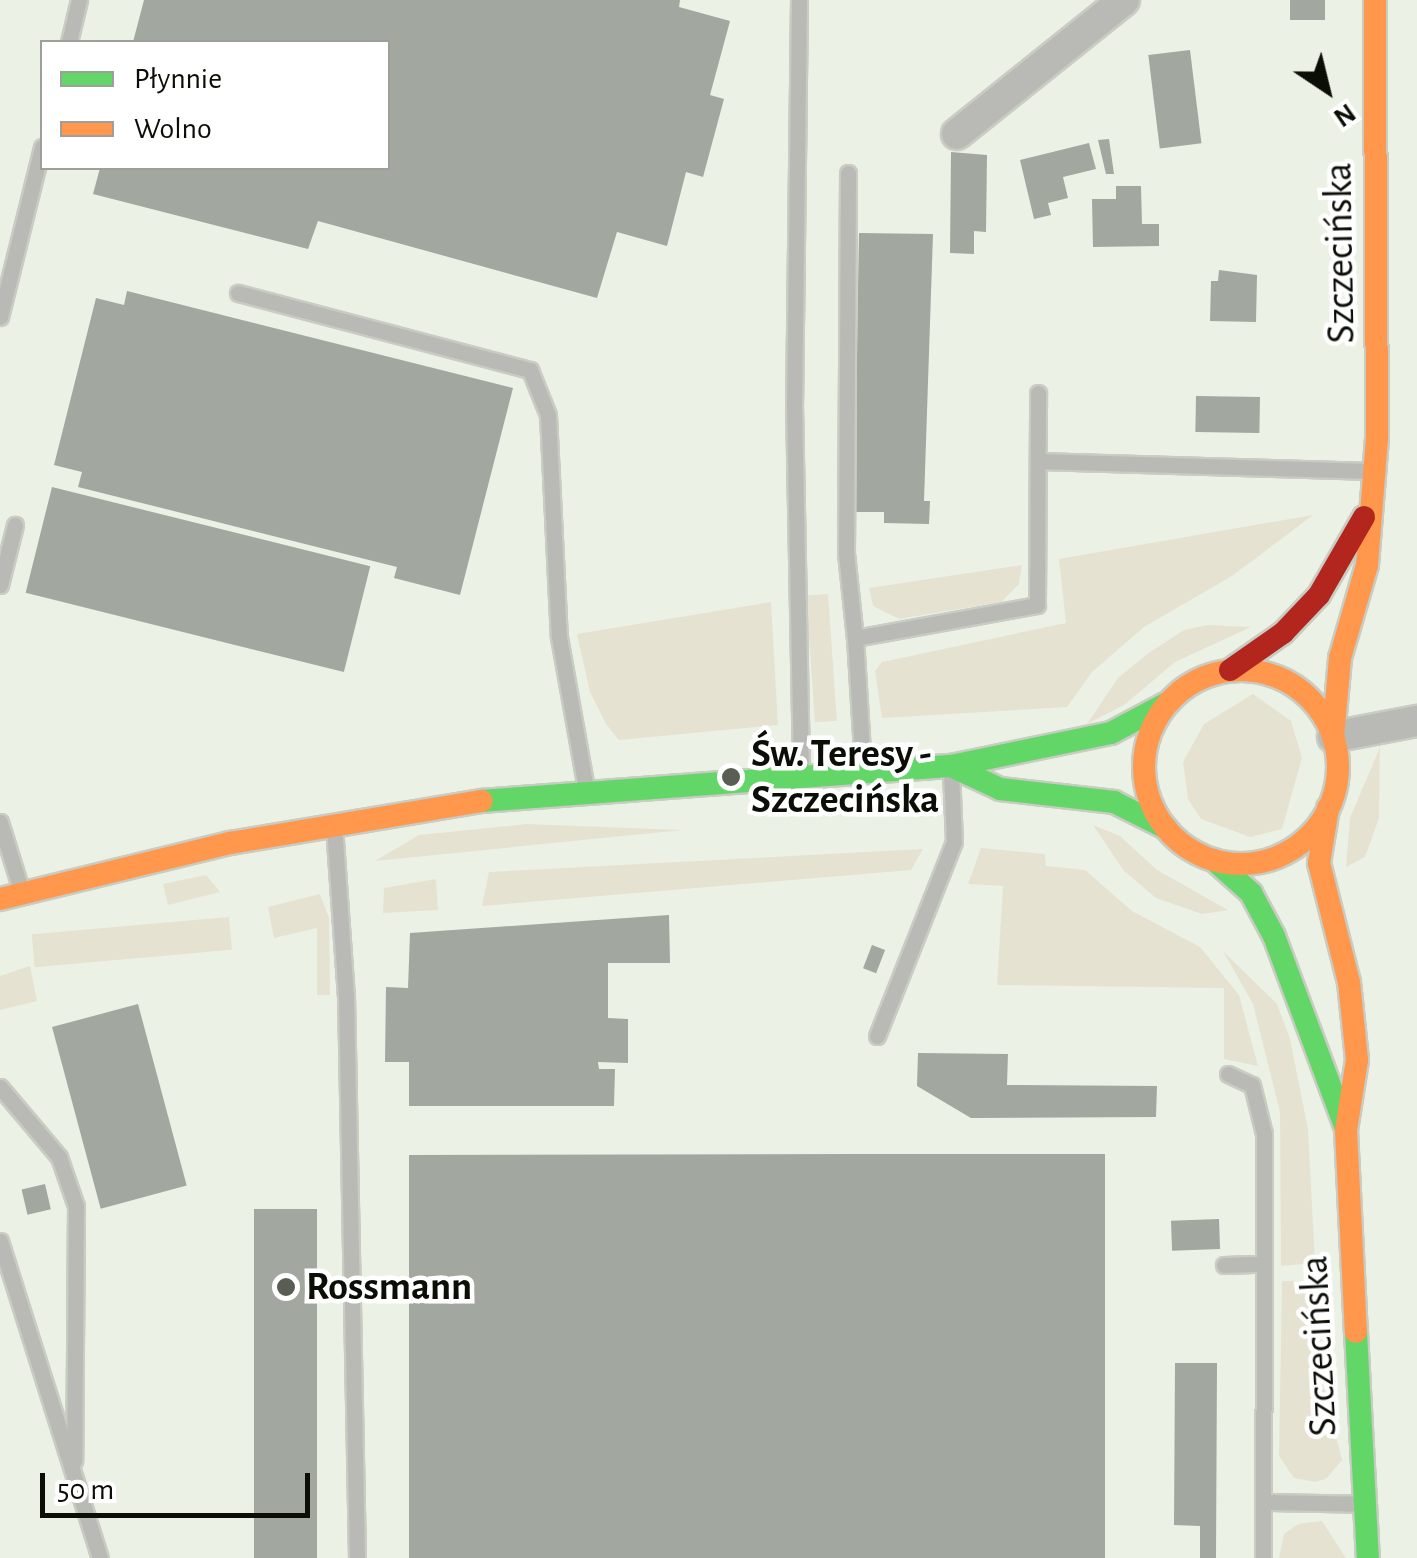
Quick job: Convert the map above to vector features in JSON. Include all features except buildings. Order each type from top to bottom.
[{"type":"main road","name":"Szczecińska","points":[[1333,737],[1337,672],[1366,565],[1375,471],[1375,0]]},
{"type":"main road","name":"Szczecińska","points":[[1230,670],[1283,633],[1319,595],[1371,505]]},
{"type":"main road","points":[[11,896],[334,822],[586,788],[864,768],[951,766],[1112,733],[1170,702],[1192,683],[1230,670],[1290,683],[1317,706],[1333,737],[1338,769],[1328,808],[1308,836],[1281,855],[1246,863],[1214,860],[1166,828],[1114,802],[1000,789],[951,766]]},
{"type":"main road","points":[[1166,828],[1149,796],[1144,769],[1150,733],[1170,702]]},
{"type":"main road","name":"Szczecińska","points":[[1328,808],[1319,862],[1356,1028],[1346,1130],[1368,1558]]},
{"type":"main road","name":"Szczecińska","points":[[1214,860],[1251,894],[1274,936],[1346,1130]]},
{"type":"street","points":[[957,134],[1124,0]]},
{"type":"street","points":[[1333,737],[1417,720]]},
{"type":"lane","points":[[69,40],[79,0]]},
{"type":"lane","points":[[799,0],[794,404],[802,772]]},
{"type":"lane","points":[[0,317],[40,155]]},
{"type":"lane","points":[[848,173],[846,553],[864,768]]},
{"type":"lane","points":[[238,293],[530,370],[548,414],[560,637],[586,788]]},
{"type":"lane","points":[[855,638],[1037,605],[1038,392]]},
{"type":"lane","points":[[1038,461],[1375,471]]},
{"type":"lane","points":[[0,586],[15,526]]},
{"type":"lane","points":[[877,1036],[954,842],[951,766]]},
{"type":"lane","points":[[0,822],[11,896]]},
{"type":"lane","points":[[334,822],[346,996],[358,1558]]},
{"type":"lane","points":[[1228,1074],[1252,1085],[1262,1119],[1263,1558]]},
{"type":"lane","points":[[0,1087],[59,1157],[76,1206],[74,1461]]},
{"type":"lane","points":[[0,1241],[74,1461],[100,1558]]},
{"type":"lane","points":[[1224,1265],[1261,1264]]},
{"type":"lane","points":[[1264,1502],[1365,1504]]},
{"type":"shaded area","points":[[1313,515],[1232,576],[1144,627],[1092,672],[1067,707],[882,718],[875,671],[882,662],[1066,623],[1059,559]]},
{"type":"shaded area","points":[[1022,565],[1019,584],[1001,602],[899,619],[873,606],[869,588]]},
{"type":"shaded area","points":[[828,594],[837,721],[815,722],[806,596]]},
{"type":"shaded area","points":[[771,602],[778,725],[619,740],[590,692],[577,634]]},
{"type":"shaded area","points":[[1207,625],[1251,627],[1175,662],[1124,705],[1087,724],[1118,678],[1147,654],[1184,630]]},
{"type":"shaded area","points":[[1253,694],[1291,721],[1302,758],[1282,829],[1250,837],[1201,819],[1188,799],[1183,762],[1204,724]]},
{"type":"shaded area","points":[[1380,747],[1379,818],[1365,857],[1346,867],[1350,818]]},
{"type":"shaded area","points":[[527,824],[683,830],[375,861],[419,835]]},
{"type":"shaded area","points":[[1093,825],[1120,836],[1157,870],[1228,910],[1202,914],[1156,898],[1124,871]]},
{"type":"shaded area","points":[[981,848],[1045,854],[1046,866],[1085,870],[1132,911],[1200,947],[1239,995],[1258,1066],[1224,1059],[1224,988],[997,985],[1003,886],[968,884]]},
{"type":"shaded area","points":[[923,849],[911,870],[482,906],[489,872]]},
{"type":"shaded area","points":[[206,875],[220,892],[168,905],[163,884]]},
{"type":"shaded area","points":[[436,879],[438,910],[383,913],[384,888]]},
{"type":"shaded area","points":[[320,894],[329,918],[330,995],[317,995],[317,928],[274,938],[268,907]]},
{"type":"shaded area","points":[[229,917],[232,950],[35,967],[32,934]]},
{"type":"shaded area","points":[[1223,951],[1277,1004],[1290,1039],[1308,1129],[1315,1263],[1281,1266],[1280,1112],[1253,1004]]},
{"type":"shaded area","points":[[30,966],[37,1001],[0,1010],[0,976]]},
{"type":"shaded area","points":[[1282,1281],[1316,1281],[1321,1377],[1342,1460],[1326,1479],[1315,1482],[1294,1478],[1279,1456]]},
{"type":"shaded area","points":[[1322,1521],[1346,1558],[1279,1558],[1284,1534],[1298,1524]]},
{"type":"traffic: fast","points":[[482,801],[951,766],[1111,733],[1169,702]]},
{"type":"traffic: fast","points":[[951,766],[1000,789],[1114,802],[1166,828]]},
{"type":"traffic: fast","points":[[1214,860],[1251,893],[1274,936],[1345,1126]]},
{"type":"traffic: fast","points":[[1356,1332],[1368,1558]]},
{"type":"traffic: slow","points":[[1333,737],[1340,658],[1367,565],[1377,438],[1375,0]]},
{"type":"traffic: slow","points":[[1241,670],[1278,678],[1309,699],[1330,730],[1338,767],[1330,804],[1309,835],[1278,856],[1241,864],[1204,856],[1173,835],[1152,804],[1144,767],[1152,730],[1173,699],[1204,678],[1241,670]]},
{"type":"traffic: slow","points":[[0,899],[230,843],[482,801]]},
{"type":"traffic: slow","points":[[1328,808],[1319,863],[1349,982],[1357,1060],[1346,1130],[1356,1332]]},
{"type":"traffic: jam","points":[[1230,670],[1283,633],[1319,595],[1364,517]]},
{"type":"place","name":"Św. Teresy - Szczecińska","points":[[731,777]]},
{"type":"place","name":"Rossmann","points":[[286,1287]]}]
